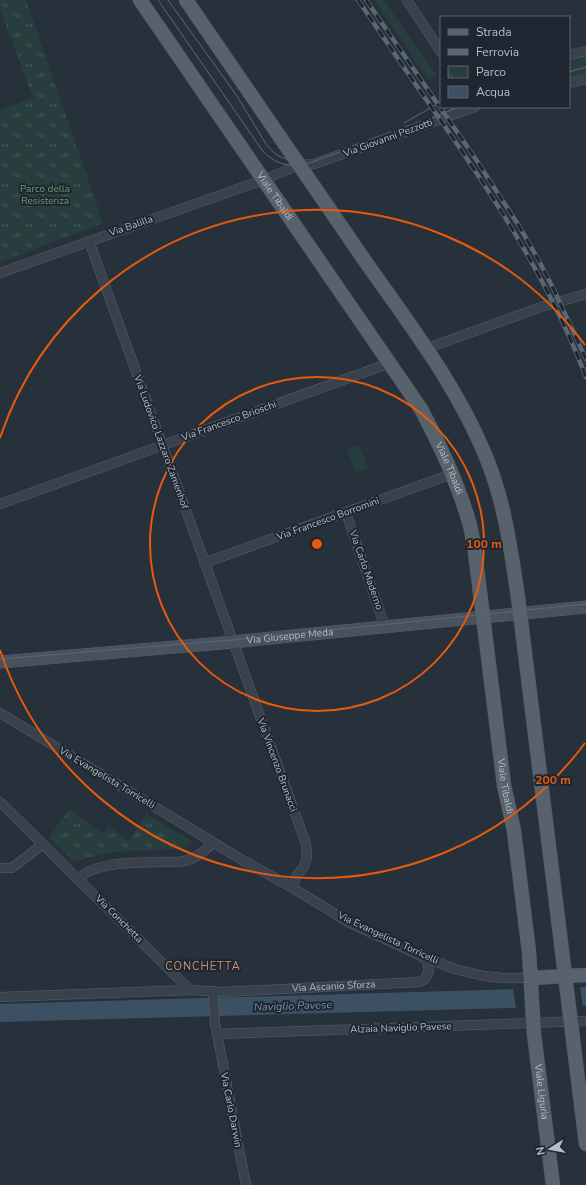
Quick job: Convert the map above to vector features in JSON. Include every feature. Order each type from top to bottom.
[{"type":"main road","name":"Viale Tibaldi","points":[[140,0],[421,409],[438,441],[462,499],[470,524],[475,552],[504,785],[515,839],[530,952],[533,1018]]},
{"type":"main road","points":[[186,0],[445,378],[469,421],[488,462],[496,487],[511,548],[586,1144]]},
{"type":"main road","points":[[531,982],[566,980],[586,975]]},
{"type":"main road","name":"Viale Liguria","points":[[533,1018],[553,1185]]},
{"type":"street","points":[[406,0],[440,51]]},
{"type":"street","points":[[570,55],[586,51]]},
{"type":"street","points":[[570,83],[586,79]]},
{"type":"street","name":"Via Giovanni Pezzotti","points":[[263,180],[299,165],[314,164],[472,108]]},
{"type":"street","name":"Via Balilla","points":[[0,273],[263,180]]},
{"type":"street","name":"Via Ludovico Lazzaro Zamenhof","points":[[89,241],[233,642]]},
{"type":"street","points":[[425,348],[541,307],[586,294]]},
{"type":"street","name":"Via Francesco Brioschi","points":[[0,504],[390,363]]},
{"type":"street","name":"Via Francesco Borromini","points":[[204,563],[452,474]]},
{"type":"street","name":"Via Carlo Maderno","points":[[346,513],[385,627]]},
{"type":"street","name":"Via Giuseppe Meda","points":[[0,662],[233,642],[584,607]]},
{"type":"street","name":"Via Vincenzo Brunacci","points":[[233,642],[306,844],[307,857],[304,866],[296,877],[292,888]]},
{"type":"street","name":"Via Evangelista Torricelli","points":[[0,713],[350,923],[454,969],[484,976],[531,982]]},
{"type":"street","name":"Via Conchetta","points":[[0,802],[190,990]]},
{"type":"street","points":[[78,879],[89,871],[108,866],[137,863],[180,862],[189,860],[198,855],[213,842]]},
{"type":"street","points":[[0,868],[12,868],[43,844]]},
{"type":"street","name":"Via Ascanio Sforza","points":[[212,995],[230,991],[419,982],[427,977],[430,969],[427,961],[420,955]]},
{"type":"street","points":[[0,997],[190,990],[212,995],[217,1034]]},
{"type":"street","name":"Alzaia Naviglio Pavese","points":[[217,1034],[533,1018],[570,1017],[586,1021]]},
{"type":"street","name":"Via Carlo Darwin","points":[[217,1034],[246,1185]]},
{"type":"green space","name":"Parco della Resistenza","points":[[0,0],[26,0],[103,223],[0,262],[0,110],[33,98],[0,9]]},
{"type":"green space","points":[[374,0],[384,0],[436,75],[429,80]]},
{"type":"green space","points":[[586,56],[586,74],[570,78],[570,60]]},
{"type":"green space","points":[[359,445],[368,468],[355,472],[347,450]]},
{"type":"green space","points":[[69,809],[103,834],[109,826],[129,841],[146,814],[193,842],[186,847],[175,849],[113,852],[74,861],[49,838]]},
{"type":"water","name":"Naviglio Pavese","points":[[586,987],[586,1006],[0,1022],[0,1004]]},
{"type":"pier","points":[[580,985],[583,1008],[516,1010],[513,987]]},
{"type":"tram line","points":[[158,0],[262,150],[278,162],[290,165],[303,165],[421,123],[455,108]]},
{"type":"tram line","points":[[168,0],[237,96],[266,144],[277,155],[292,160]]},
{"type":"tram line","points":[[570,72],[586,67]]},
{"type":"tram line","points":[[404,123],[440,103]]},
{"type":"tram line","points":[[0,659],[232,640],[586,604]]},
{"type":"railway","points":[[358,0],[500,209],[556,308],[586,377]]},
{"type":"railway","points":[[366,0],[440,107]]},
{"type":"railway","points":[[441,108],[519,226],[554,290],[586,359]]},
{"type":"district","name":"CONCHETTA","points":[[203,966]]}]
